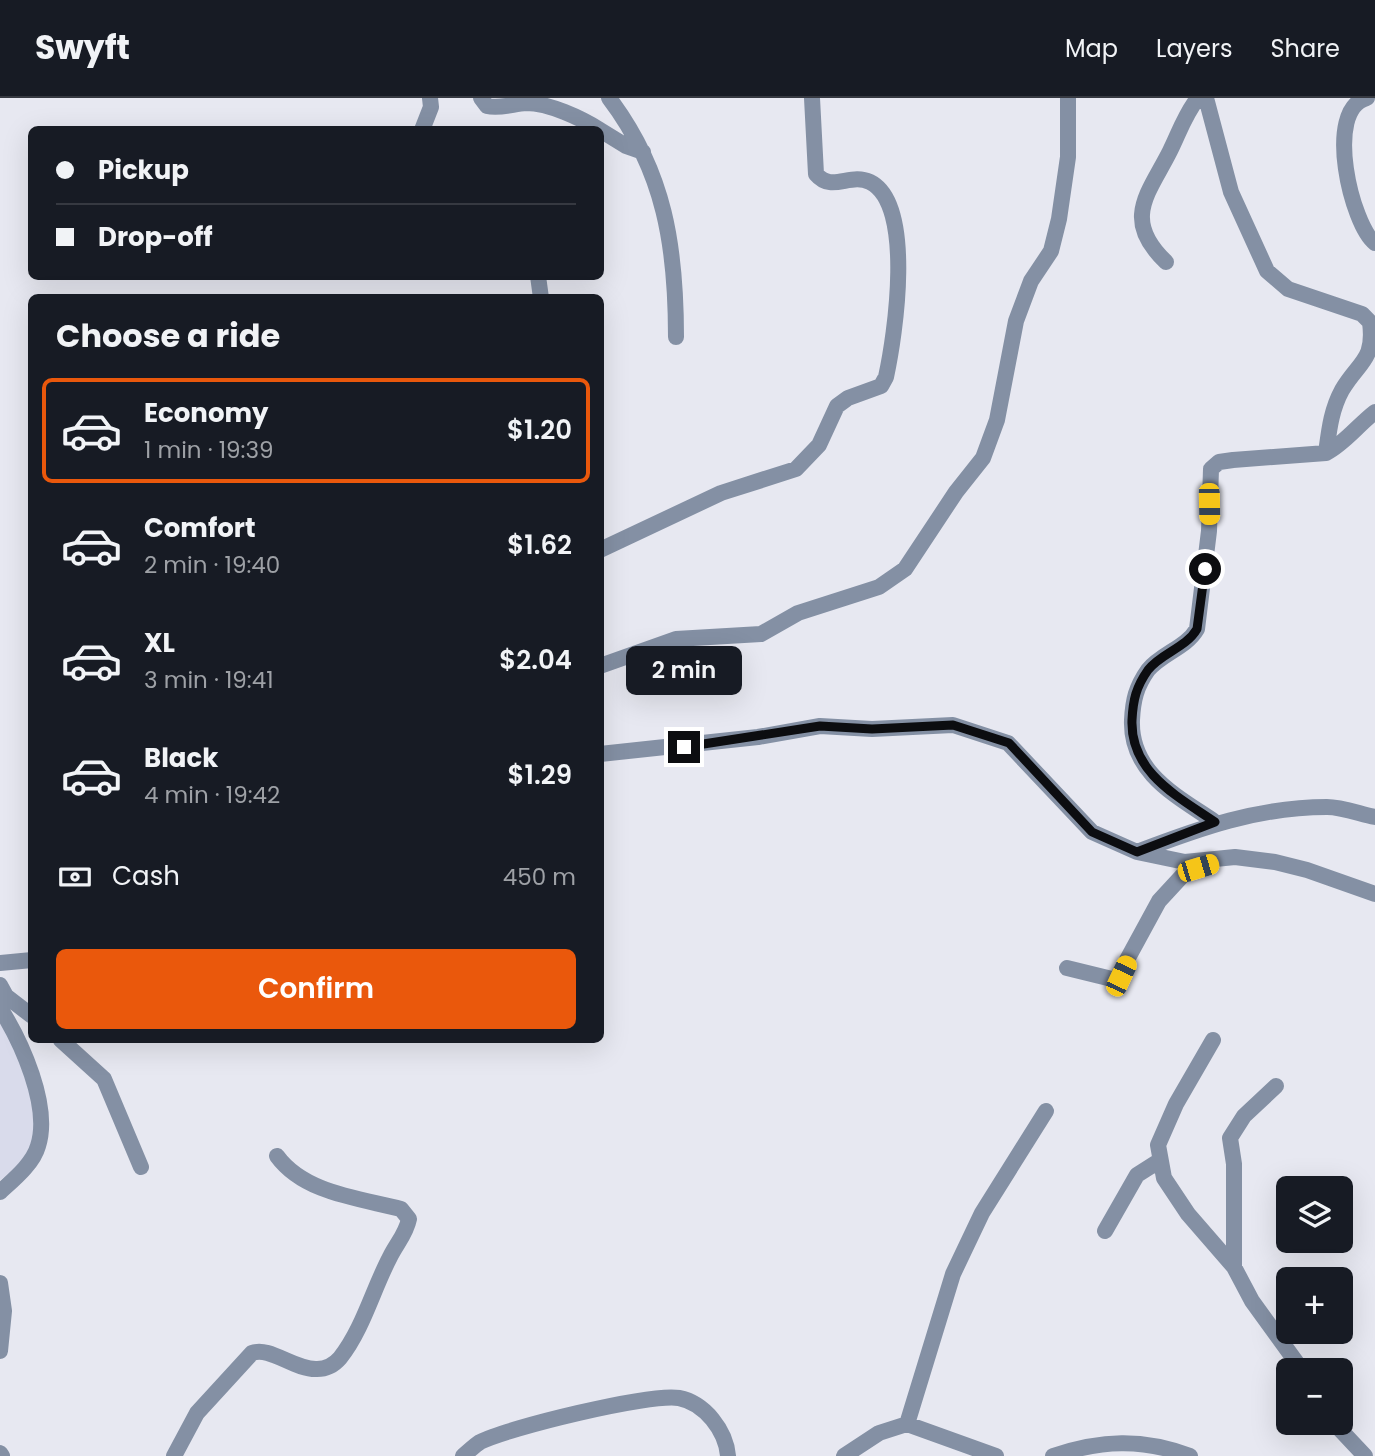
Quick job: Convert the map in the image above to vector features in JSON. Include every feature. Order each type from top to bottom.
[{"type":"street","points":[[424,126],[431,107],[430,98]]},
{"type":"street","points":[[481,98],[487,106],[495,108],[535,104],[594,126]]},
{"type":"street","points":[[609,98],[635,135],[661,197],[676,274],[676,337]]},
{"type":"street","points":[[604,548],[721,493],[796,469],[819,445],[837,406],[848,398],[881,386],[886,377],[899,286],[890,203],[869,182],[857,179],[833,184],[822,182],[816,174],[812,98]]},
{"type":"street","points":[[604,665],[676,639],[761,634],[798,613],[879,587],[905,569],[956,492],[983,458],[997,419],[1016,321],[1031,281],[1051,251],[1059,219],[1068,157],[1068,98]]},
{"type":"street","points":[[1166,262],[1149,241],[1143,203],[1149,185],[1198,98]]},
{"type":"street","points":[[1206,98],[1231,192],[1267,271],[1288,289],[1352,311],[1370,322],[1371,348],[1367,361],[1343,388],[1331,413],[1326,453]]},
{"type":"street","points":[[1367,98],[1361,99],[1350,112],[1342,135],[1344,159],[1362,227],[1375,243]]},
{"type":"street","points":[[604,132],[626,146],[643,152]]},
{"type":"street","points":[[1215,822],[1166,789],[1143,767],[1131,738],[1133,696],[1149,669],[1192,638],[1197,629],[1209,531],[1211,469],[1219,462],[1326,453],[1375,412]]},
{"type":"street","points":[[604,754],[733,741],[820,726],[872,729],[953,725],[1009,743],[1092,832],[1137,852],[1185,862],[1235,857],[1307,870],[1375,894]]},
{"type":"street","points":[[1137,852],[1215,822],[1329,807],[1375,817]]},
{"type":"street","points":[[1067,968],[1116,980],[1152,912],[1183,875],[1235,857]]},
{"type":"street","points":[[0,963],[28,960]]},
{"type":"street","points":[[0,985],[6,996],[28,1013]]},
{"type":"street","points":[[0,1008],[19,1039],[32,1072],[40,1126],[38,1149],[18,1176],[0,1192]]},
{"type":"street","points":[[1213,1040],[1176,1104],[1158,1144],[1164,1178],[1188,1214],[1234,1266],[1252,1301],[1293,1358]]},
{"type":"street","points":[[64,1043],[104,1079],[141,1167]]},
{"type":"street","points":[[1234,1266],[1234,1164],[1230,1138],[1244,1116],[1276,1086]]},
{"type":"street","points":[[906,1424],[953,1274],[982,1213],[1046,1111]]},
{"type":"street","points":[[174,1456],[197,1413],[251,1353],[266,1352],[289,1365],[316,1370],[327,1368],[339,1359],[351,1341],[391,1255],[407,1229],[409,1219],[401,1209],[307,1182],[292,1174],[277,1156]]},
{"type":"street","points":[[1105,1231],[1137,1175],[1160,1161]]},
{"type":"street","points":[[0,1283],[4,1311],[0,1351]]},
{"type":"street","points":[[463,1456],[480,1442],[514,1431],[656,1397],[681,1398],[702,1409],[717,1423],[729,1456]]},
{"type":"street","points":[[844,1456],[878,1433],[906,1424],[996,1456]]},
{"type":"street","points":[[1345,1435],[1365,1456]]},
{"type":"street","points":[[1053,1456],[1094,1444],[1129,1441],[1190,1456]]},
{"type":"shaded area","points":[[0,1010],[27,1058],[41,1140],[30,1159],[0,1180]]},
{"type":"route","points":[[684,747],[820,726],[872,729],[953,725],[1009,743],[1034,767],[1061,803],[1092,832],[1137,852],[1215,822],[1166,789],[1143,767],[1131,738],[1133,696],[1149,669],[1192,638],[1197,629],[1201,616],[1205,569]]}]
